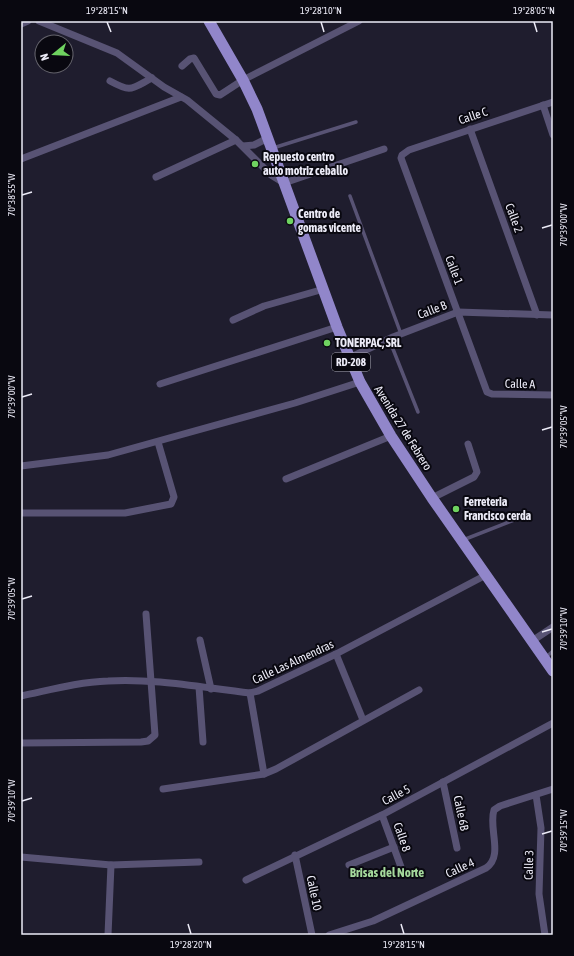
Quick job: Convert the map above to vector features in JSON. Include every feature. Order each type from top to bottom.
[{"type":"main road","name":"Avenida 27 de Febrero","points":[[209,21],[243,80],[270,143],[349,358],[360,382],[391,436],[432,498],[553,671]]},
{"type":"street","points":[[21,24],[28,21]]},
{"type":"street","points":[[39,21],[117,53],[181,97],[236,140],[271,175],[284,183],[384,149]]},
{"type":"street","points":[[182,66],[190,59],[194,58],[216,94],[220,95],[243,80],[359,21]]},
{"type":"street","points":[[110,81],[125,89],[131,89],[152,78]]},
{"type":"street","points":[[21,159],[181,97]]},
{"type":"street","name":"Calle C","points":[[402,155],[409,150],[553,102]]},
{"type":"street","points":[[543,105],[553,135]]},
{"type":"street","name":"Calle 2","points":[[470,129],[537,315]]},
{"type":"street","points":[[156,177],[236,140]]},
{"type":"street","points":[[243,146],[270,143]]},
{"type":"street","name":"Calle 1","points":[[402,155],[402,163],[487,392]]},
{"type":"street","points":[[233,320],[264,306],[324,289]]},
{"type":"street","name":"Calle B","points":[[349,358],[389,339],[458,312],[553,315]]},
{"type":"street","points":[[160,384],[337,326]]},
{"type":"street","points":[[21,466],[90,459],[158,442],[360,382]]},
{"type":"street","name":"Calle A","points":[[487,392],[492,394],[553,395]]},
{"type":"street","points":[[286,479],[391,436]]},
{"type":"street","points":[[21,514],[125,513],[171,504],[174,496],[158,442]]},
{"type":"street","points":[[432,498],[474,477],[477,472],[468,444]]},
{"type":"street","name":"Calle Las Almendras","points":[[21,696],[64,686],[108,680],[152,682],[250,693],[258,691],[336,654],[486,575]]},
{"type":"street","points":[[21,743],[148,741],[155,735],[146,614]]},
{"type":"street","points":[[532,641],[553,627]]},
{"type":"street","points":[[200,640],[211,689]]},
{"type":"street","points":[[336,654],[363,720]]},
{"type":"street","points":[[199,687],[203,742]]},
{"type":"street","points":[[163,789],[264,774],[276,769],[419,690]]},
{"type":"street","points":[[250,693],[264,774]]},
{"type":"street","name":"Calle 5","points":[[246,880],[382,814],[553,723]]},
{"type":"street","name":"Calle 6B","points":[[443,782],[457,848]]},
{"type":"street","name":"Calle 4","points":[[329,935],[373,921],[486,868],[494,855],[492,822],[494,810],[500,806],[553,790]]},
{"type":"street","name":"Calle 3","points":[[536,795],[541,828],[539,894],[545,935]]},
{"type":"street","name":"Calle 8","points":[[382,814],[401,867]]},
{"type":"street","points":[[349,866],[394,847]]},
{"type":"street","name":"Calle 10","points":[[295,855],[312,935]]},
{"type":"street","points":[[21,857],[111,865],[199,862]]},
{"type":"street","points":[[108,935],[111,865]]},
{"type":"lane","points":[[270,143],[356,122]]},
{"type":"lane","points":[[350,196],[401,334]]},
{"type":"lane","points":[[389,339],[418,412]]},
{"type":"lane","points":[[462,540],[522,517]]},
{"type":"lane","points":[[544,658],[553,651]]},
{"type":"place","name":"Repuesto centro auto motriz ceballo","points":[[255,164]]},
{"type":"place","name":"Centro de gomas vicente","points":[[290,221]]},
{"type":"place","name":"TONERPAC, SRL","points":[[327,343]]},
{"type":"place","name":"Ferreteria Francisco cerda","points":[[456,509]]},
{"type":"district","name":"Brisas del Norte","points":[[387,872]]}]
